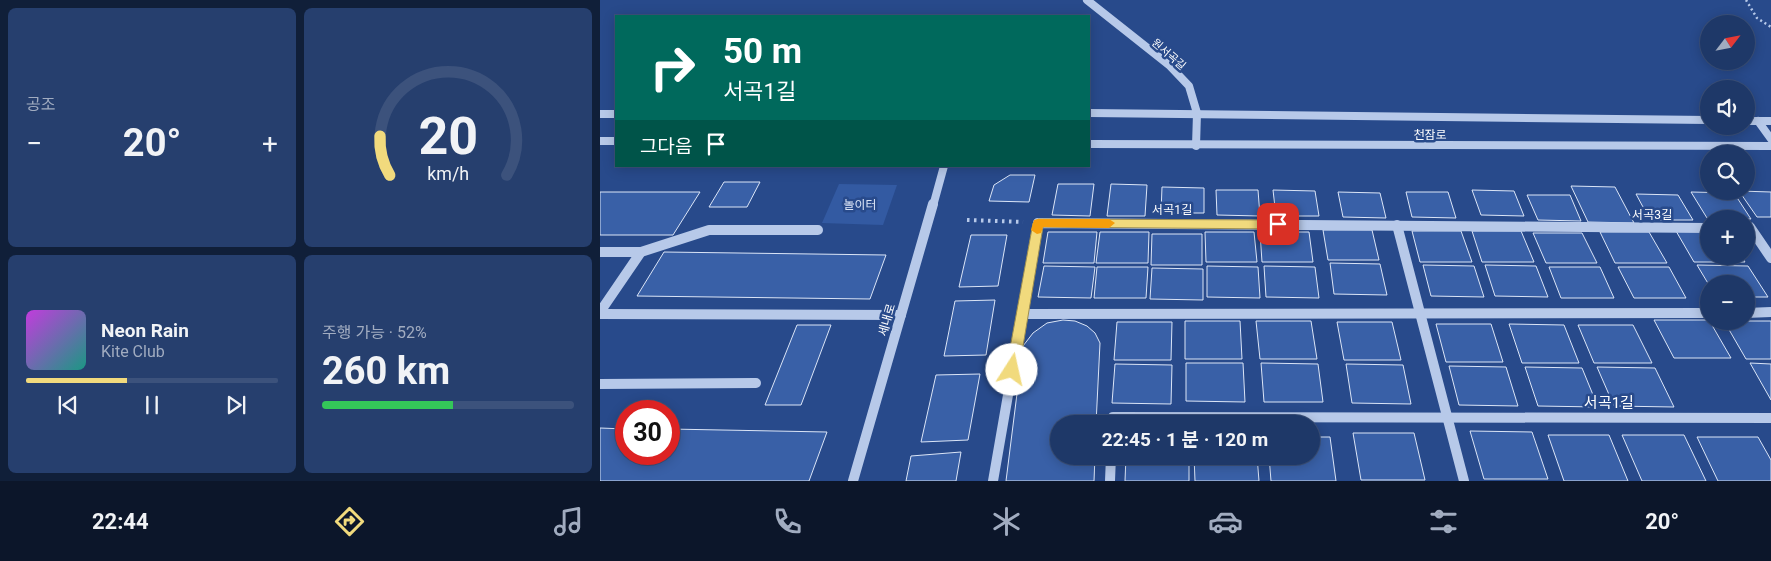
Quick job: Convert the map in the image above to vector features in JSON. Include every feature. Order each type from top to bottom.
[{"type":"street","name":"원서곡길","points":[[1087,0],[1169,65],[1189,86],[1197,114],[1196,146]]},
{"type":"street","name":"천잠로","points":[[1090,113],[1700,120]]},
{"type":"street","points":[[600,114],[615,114]]},
{"type":"street","points":[[1758,121],[1771,121]]},
{"type":"street","points":[[1758,121],[1771,139]]},
{"type":"street","points":[[600,141],[615,141]]},
{"type":"street","name":"천잠로","points":[[1090,144],[1196,146],[1771,146]]},
{"type":"street","name":"세내로","points":[[853,481],[944,167]]},
{"type":"street","points":[[993,481],[1038,223]]},
{"type":"street","name":"서곡1길","points":[[1038,223],[1595,228]]},
{"type":"street","points":[[1397,225],[1464,481]]},
{"type":"street","name":"서곡3길","points":[[1595,228],[1700,228]]},
{"type":"street","points":[[600,252],[641,252],[709,230],[818,230]]},
{"type":"street","points":[[1755,237],[1771,258]]},
{"type":"street","points":[[600,313],[641,252]]},
{"type":"street","points":[[1755,312],[1771,312]]},
{"type":"street","points":[[600,313],[901,315]]},
{"type":"street","points":[[1022,314],[1700,313]]},
{"type":"street","points":[[600,384],[756,383]]},
{"type":"street","name":"서곡1길","points":[[1320,418],[1771,418]]},
{"type":"street","points":[[1110,481],[1111,465]]},
{"type":"path","points":[[1746,0],[1757,18],[1771,27]]},
{"type":"path","points":[[967,220],[1038,223]]},
{"type":"green space","name":"놀이터","points":[[839,184],[897,185],[883,225],[822,223]]},
{"type":"building","points":[[1010,175],[1035,175],[1029,202],[989,201],[994,185]]},
{"type":"building","points":[[724,182],[760,182],[747,207],[709,207]]},
{"type":"building","points":[[1058,184],[1094,184],[1090,216],[1052,215]]},
{"type":"building","points":[[1111,184],[1147,185],[1145,216],[1107,216]]},
{"type":"building","points":[[1571,186],[1615,187],[1634,223],[1588,222]]},
{"type":"building","points":[[1162,187],[1204,188],[1204,213],[1161,213]]},
{"type":"building","points":[[1216,190],[1258,190],[1260,216],[1217,215]]},
{"type":"building","points":[[1273,190],[1315,191],[1319,216],[1276,216]]},
{"type":"building","points":[[1472,190],[1514,191],[1524,216],[1481,215]]},
{"type":"building","points":[[600,192],[700,192],[673,235],[600,235]]},
{"type":"building","points":[[1338,192],[1380,193],[1386,218],[1343,217]]},
{"type":"building","points":[[1406,192],[1448,192],[1456,218],[1412,217]]},
{"type":"building","points":[[1691,192],[1700,192],[1700,200],[1739,200],[1745,210],[1702,210]]},
{"type":"building","points":[[1755,192],[1771,192],[1771,217],[1757,217],[1755,210],[1752,210],[1745,200],[1755,200]]},
{"type":"building","points":[[1636,194],[1678,195],[1693,220],[1650,220]]},
{"type":"building","points":[[1527,195],[1570,195],[1581,221],[1538,220]]},
{"type":"building","points":[[1323,230],[1372,230],[1379,260],[1328,260]]},
{"type":"building","points":[[1412,231],[1461,231],[1472,262],[1420,262]]},
{"type":"building","points":[[1472,231],[1521,231],[1534,262],[1482,262]]},
{"type":"building","points":[[1676,231],[1700,231],[1700,262],[1694,262]]},
{"type":"building","points":[[1048,232],[1097,232],[1094,263],[1043,263]]},
{"type":"building","points":[[1100,232],[1149,232],[1148,263],[1096,263]]},
{"type":"building","points":[[1205,232],[1254,232],[1257,262],[1206,262]]},
{"type":"building","points":[[1260,232],[1309,232],[1313,262],[1262,262]]},
{"type":"building","points":[[1600,232],[1649,232],[1667,263],[1615,263]]},
{"type":"building","points":[[1533,233],[1582,233],[1597,263],[1546,263]]},
{"type":"building","points":[[1152,234],[1202,234],[1202,265],[1151,265]]},
{"type":"building","points":[[971,235],[1007,235],[998,286],[959,287]]},
{"type":"building","points":[[664,252],[886,255],[870,299],[637,296]]},
{"type":"building","points":[[1330,263],[1380,264],[1387,295],[1334,294]]},
{"type":"building","points":[[1423,265],[1474,266],[1484,297],[1431,296]]},
{"type":"building","points":[[1485,265],[1536,266],[1548,297],[1495,296]]},
{"type":"building","points":[[1697,265],[1748,266],[1754,275],[1703,275]]},
{"type":"building","points":[[1044,266],[1095,267],[1091,298],[1038,297]]},
{"type":"building","points":[[1207,266],[1258,267],[1260,298],[1207,297]]},
{"type":"building","points":[[1264,266],[1315,267],[1319,298],[1266,297]]},
{"type":"building","points":[[1097,267],[1148,267],[1146,298],[1094,298]]},
{"type":"building","points":[[1549,267],[1600,267],[1614,298],[1561,298]]},
{"type":"building","points":[[1618,267],[1669,267],[1686,298],[1634,298]]},
{"type":"building","points":[[1152,268],[1203,269],[1203,300],[1150,299]]},
{"type":"building","points":[[1755,277],[1768,297],[1755,297]]},
{"type":"building","points":[[995,300],[986,355],[944,356],[955,301]]},
{"type":"building","points":[[1063,320],[1075,321],[1087,326],[1095,333],[1100,343],[1096,415],[1050,415],[1050,465],[1095,465],[1094,481],[1006,481],[1023,346],[1033,333],[1047,323]]},
{"type":"building","points":[[1654,320],[1700,320],[1700,330],[1715,330],[1731,358],[1674,358]]},
{"type":"building","points":[[1185,321],[1240,321],[1242,359],[1185,359]]},
{"type":"building","points":[[1256,321],[1311,321],[1317,359],[1260,359]]},
{"type":"building","points":[[1755,321],[1771,321],[1771,359],[1746,359],[1729,330],[1755,330]]},
{"type":"building","points":[[1117,322],[1172,322],[1171,360],[1114,360]]},
{"type":"building","points":[[1337,322],[1392,322],[1401,360],[1344,360]]},
{"type":"building","points":[[1436,324],[1491,324],[1503,362],[1446,362]]},
{"type":"building","points":[[1509,324],[1564,325],[1579,363],[1522,363]]},
{"type":"building","points":[[797,325],[831,325],[801,405],[765,405]]},
{"type":"building","points":[[1578,325],[1633,325],[1652,363],[1594,363]]},
{"type":"building","points":[[1186,363],[1243,363],[1245,402],[1186,401]]},
{"type":"building","points":[[1261,363],[1318,364],[1323,402],[1264,402]]},
{"type":"building","points":[[1750,363],[1771,364],[1771,400]]},
{"type":"building","points":[[1115,364],[1172,365],[1171,404],[1112,403]]},
{"type":"building","points":[[1346,364],[1403,365],[1411,404],[1352,403]]},
{"type":"building","points":[[1449,366],[1506,367],[1518,406],[1459,405]]},
{"type":"building","points":[[1525,367],[1582,368],[1598,407],[1538,406]]},
{"type":"building","points":[[1597,367],[1655,368],[1674,407],[1614,406]]},
{"type":"building","points":[[980,374],[968,440],[921,442],[936,375]]},
{"type":"building","points":[[600,428],[615,429],[615,465],[680,465],[680,429],[827,432],[809,481],[600,481]]},
{"type":"building","points":[[1470,431],[1532,432],[1548,479],[1484,479]]},
{"type":"building","points":[[1353,433],[1414,433],[1425,480],[1361,480]]},
{"type":"building","points":[[1548,435],[1609,435],[1628,481],[1564,481]]},
{"type":"building","points":[[1622,435],[1684,435],[1706,481],[1642,481]]},
{"type":"building","points":[[1320,437],[1330,437],[1336,481],[1271,481],[1270,465],[1320,465]]},
{"type":"building","points":[[1697,437],[1758,437],[1771,460],[1771,481],[1718,481]]},
{"type":"building","points":[[961,452],[956,481],[906,481],[911,456]]},
{"type":"building","points":[[1126,465],[1189,465],[1189,481],[1125,481]]},
{"type":"building","points":[[1194,465],[1258,465],[1259,481],[1195,481]]},
{"type":"slow traffic","points":[[1037,230],[1038,223],[1109,223]]},
{"type":"route","points":[[1012,370],[1038,223],[1278,224]]}]
